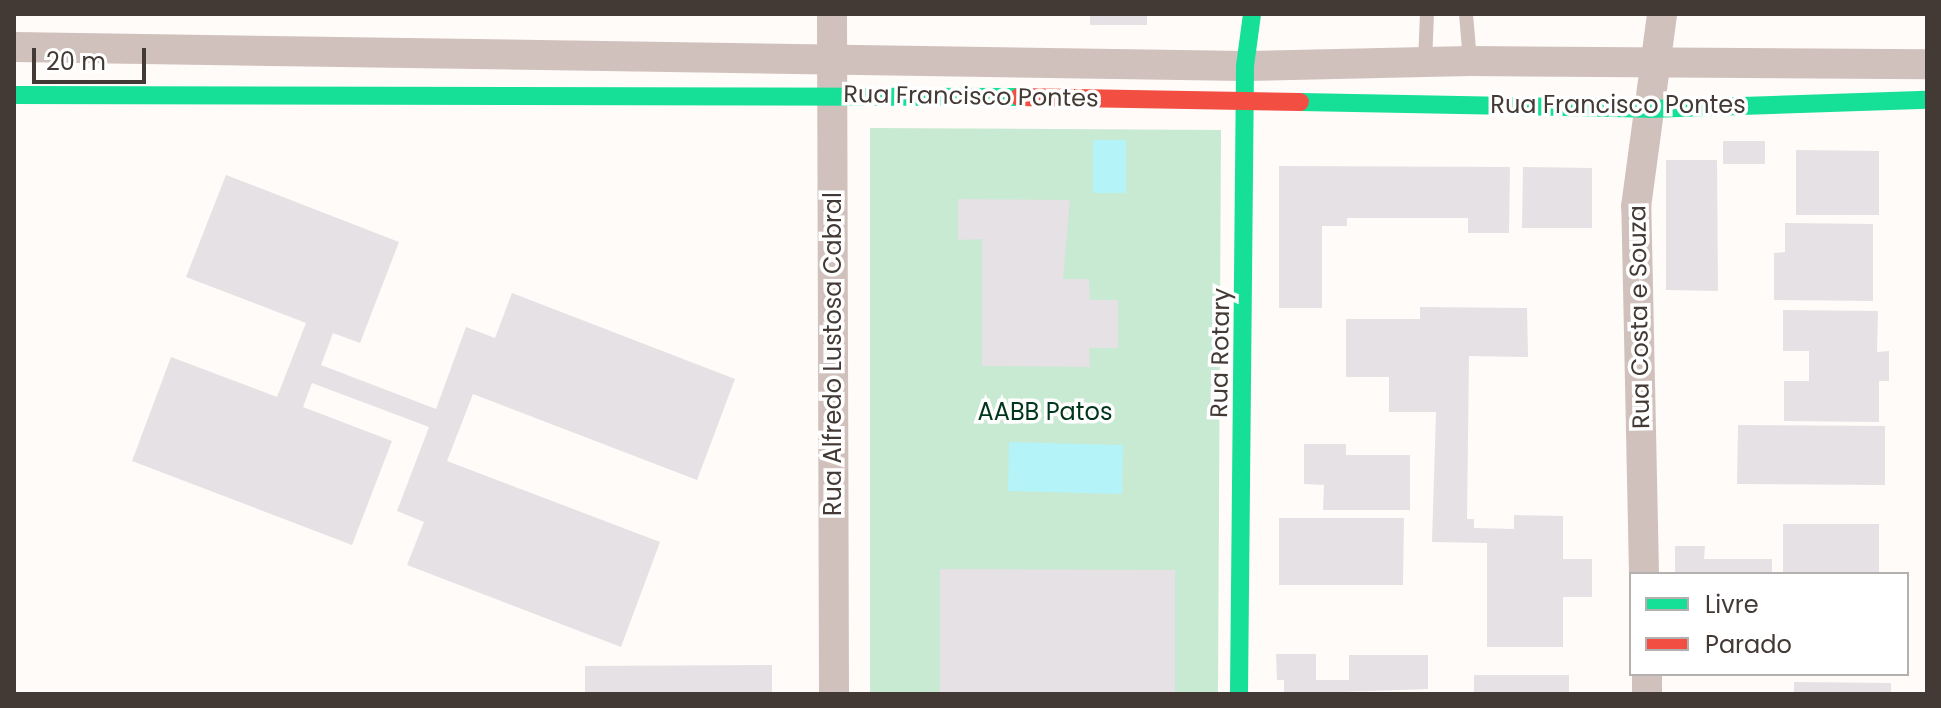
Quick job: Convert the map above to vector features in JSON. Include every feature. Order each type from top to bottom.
[{"type":"street","name":"Rua Alfredo Lustosa Cabral","points":[[832,14],[834,694]]},
{"type":"street","name":"Rua Rotary","points":[[1239,694],[1245,66],[1252,14]]},
{"type":"street","name":"Rua Costa e Souza","points":[[1644,572],[1636,207],[1662,14]]},
{"type":"street","name":"Rua Francisco Pontes","points":[[14,47],[831,56],[1245,66],[1470,61],[1927,64]]},
{"type":"street","name":"Rua Francisco Pontes","points":[[14,95],[832,93],[1649,109],[1927,100]]},
{"type":"lane","points":[[1425,63],[1427,14]]},
{"type":"lane","points":[[1466,14],[1470,61]]},
{"type":"green space","name":"AABB Patos","points":[[870,128],[1221,130],[1218,694],[870,694]]},
{"type":"water","points":[[1093,140],[1126,140],[1126,193],[1093,193]]},
{"type":"water","points":[[1009,442],[1123,445],[1122,494],[1008,491]]},
{"type":"building","points":[[1090,14],[1147,14],[1147,25],[1090,25]]},
{"type":"building","points":[[1723,141],[1765,141],[1765,164],[1723,164]]},
{"type":"building","points":[[1796,150],[1879,151],[1879,215],[1796,215]]},
{"type":"building","points":[[1666,160],[1717,160],[1718,291],[1666,290]]},
{"type":"building","points":[[1279,166],[1510,167],[1509,233],[1468,233],[1468,218],[1347,218],[1347,226],[1322,226],[1322,308],[1279,308]]},
{"type":"building","points":[[1523,167],[1592,168],[1592,228],[1522,228]]},
{"type":"building","points":[[226,175],[399,242],[360,343],[333,333],[321,365],[436,409],[466,327],[495,338],[512,293],[735,379],[697,480],[473,394],[447,461],[660,542],[621,647],[407,565],[424,522],[397,511],[429,427],[312,383],[303,407],[392,441],[352,545],[132,461],[171,357],[277,397],[306,323],[186,277]]},
{"type":"building","points":[[958,199],[1070,200],[1063,279],[1089,279],[1090,300],[1118,300],[1118,348],[1089,348],[1090,367],[982,366],[982,239],[958,240]]},
{"type":"building","points":[[1785,223],[1873,224],[1873,301],[1774,300],[1774,253],[1785,252]]},
{"type":"building","points":[[1420,307],[1527,308],[1528,357],[1469,356],[1467,519],[1474,519],[1474,528],[1514,529],[1514,515],[1563,516],[1563,559],[1592,559],[1592,597],[1563,597],[1563,647],[1487,647],[1487,543],[1432,542],[1436,412],[1389,412],[1389,377],[1346,377],[1346,319],[1420,319]]},
{"type":"building","points":[[1783,310],[1878,311],[1877,352],[1889,351],[1889,381],[1879,381],[1879,422],[1784,421],[1784,381],[1809,381],[1809,351],[1783,351]]},
{"type":"building","points":[[1738,425],[1885,426],[1885,485],[1737,484]]},
{"type":"building","points":[[1304,444],[1346,444],[1346,455],[1410,455],[1410,510],[1323,510],[1324,485],[1304,484]]},
{"type":"building","points":[[1279,518],[1404,518],[1403,585],[1279,585]]},
{"type":"building","points":[[1783,524],[1879,524],[1879,572],[1783,572]]},
{"type":"building","points":[[1675,546],[1705,546],[1704,559],[1772,559],[1772,572],[1675,572]]},
{"type":"building","points":[[940,569],[1175,570],[1175,694],[940,694]]},
{"type":"building","points":[[1276,654],[1316,654],[1316,680],[1349,680],[1349,655],[1428,655],[1428,689],[1284,694],[1284,680],[1277,680]]},
{"type":"building","points":[[772,665],[772,694],[585,694],[585,666]]},
{"type":"building","points":[[1474,675],[1569,675],[1569,694],[1474,694]]},
{"type":"building","points":[[1794,682],[1891,683],[1891,694],[1794,694]]},
{"type":"traffic: fast","points":[[1239,694],[1245,66],[1252,14]]},
{"type":"traffic: fast","points":[[14,95],[1019,97]]},
{"type":"traffic: fast","points":[[1300,102],[1649,109],[1927,100]]},
{"type":"traffic: jam","points":[[1019,97],[1300,102]]}]
